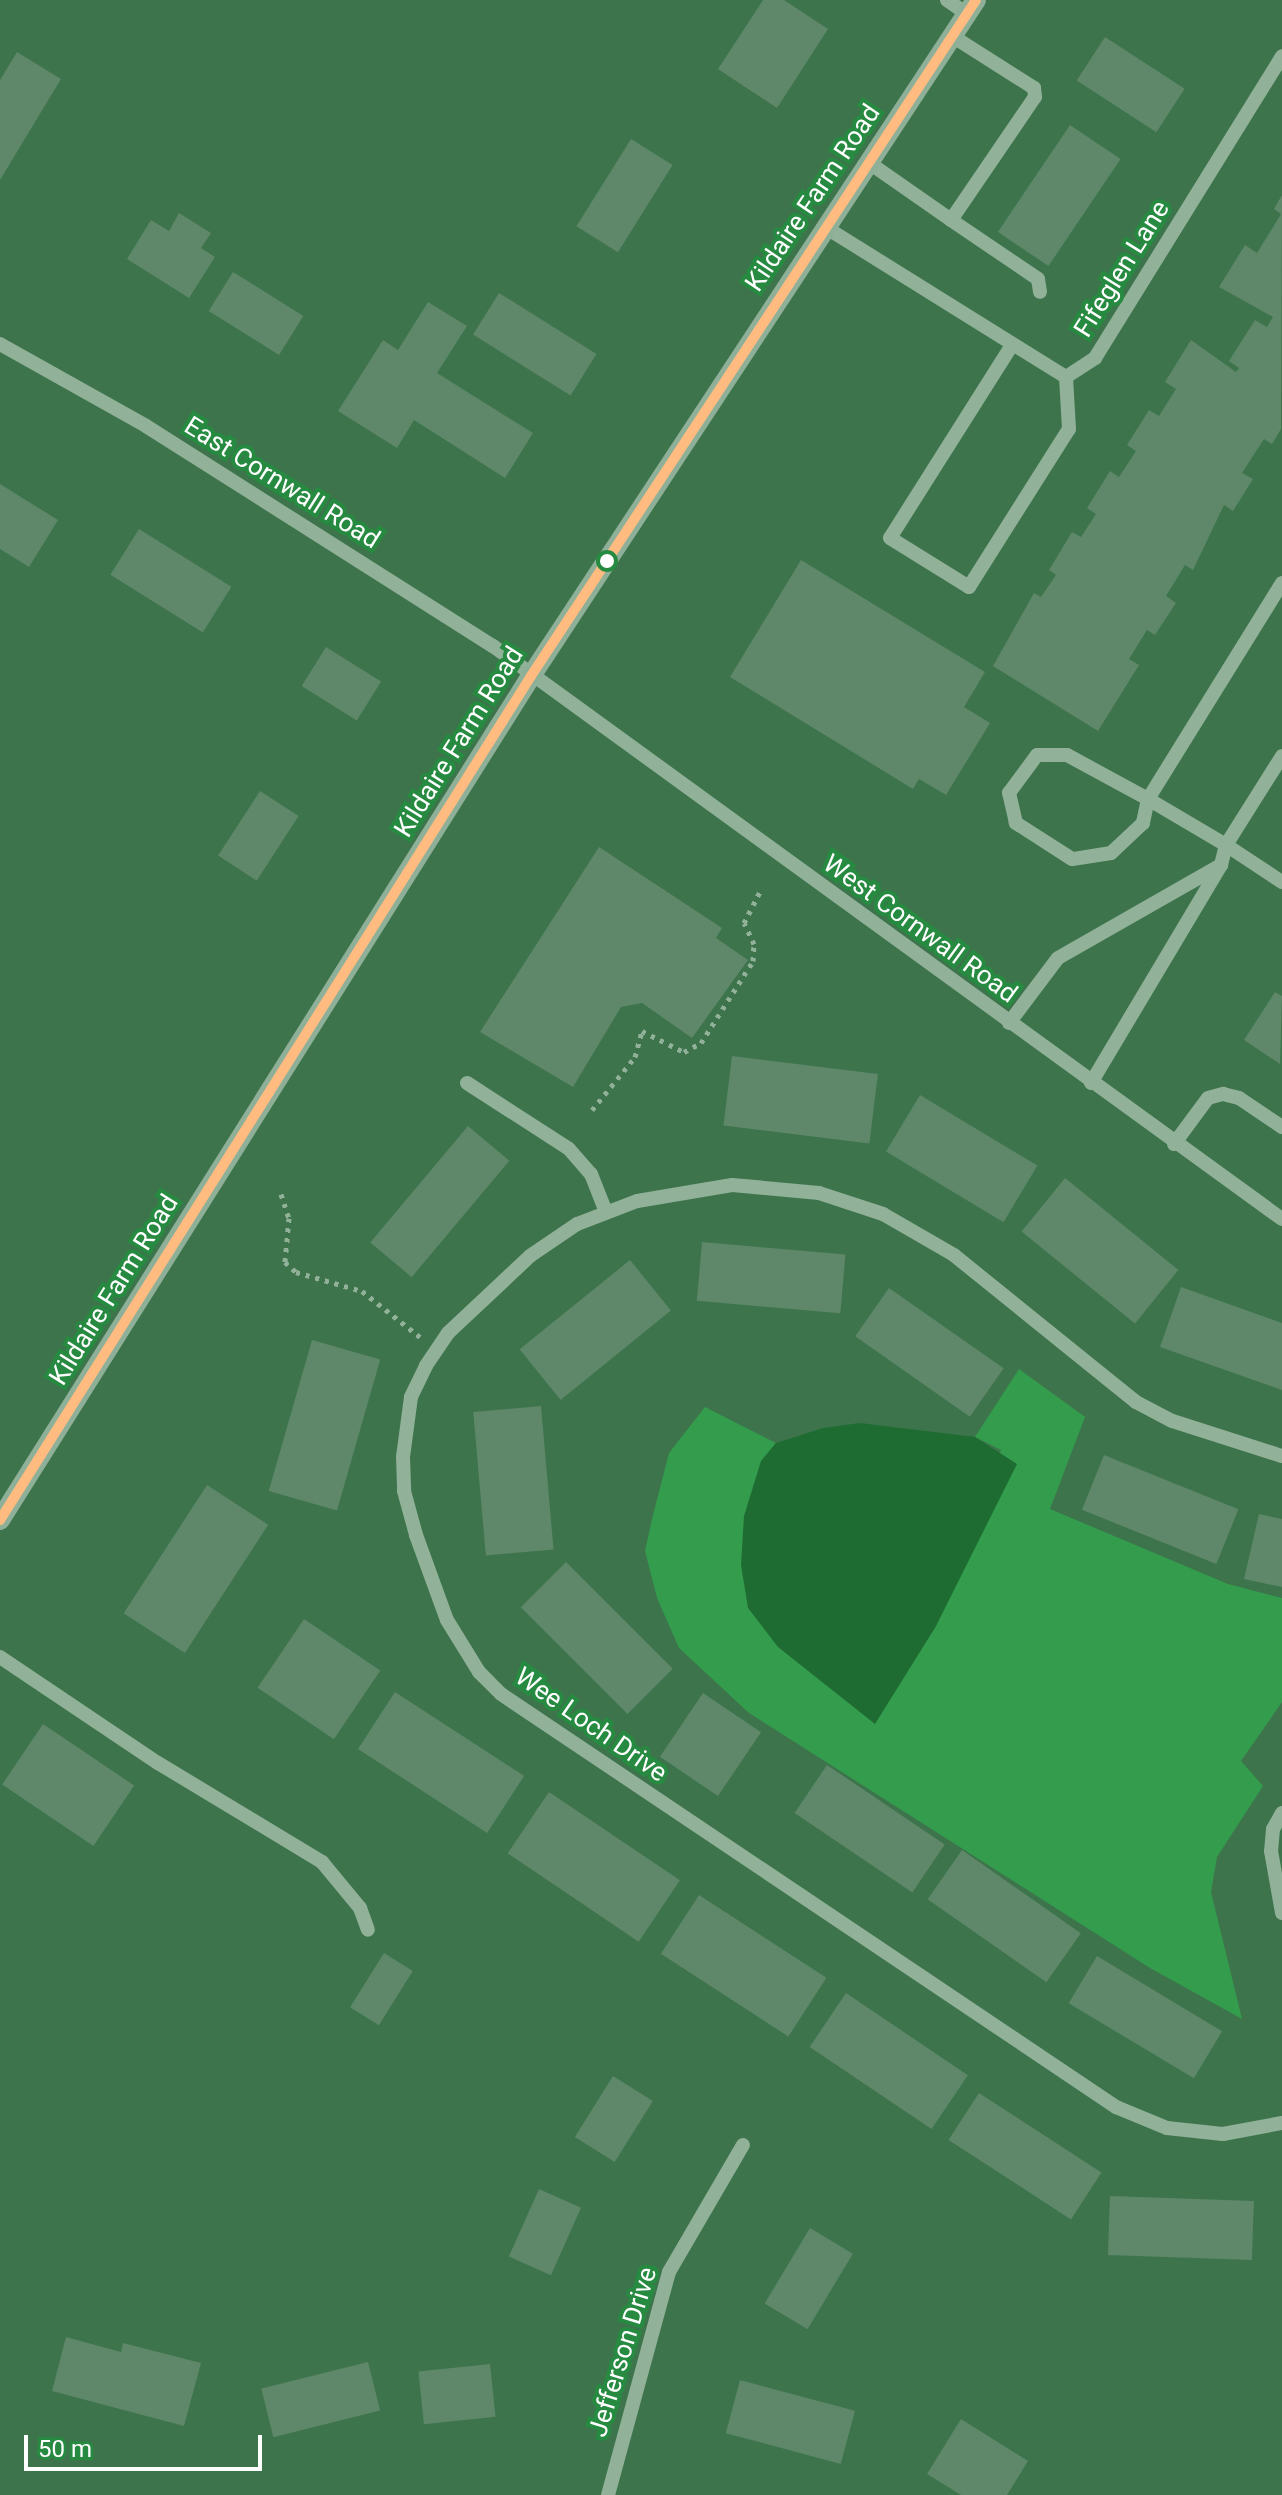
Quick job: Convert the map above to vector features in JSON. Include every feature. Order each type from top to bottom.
[{"type":"main road","name":"Kildaire Farm Road","points":[[0,1520],[531,676],[972,7]]},
{"type":"street","points":[[947,0],[972,7]]},
{"type":"street","points":[[951,220],[1035,97],[1034,88],[952,36]]},
{"type":"street","name":"Fifeglen Lane","points":[[1066,377],[1095,358],[1282,56]]},
{"type":"street","points":[[868,162],[1039,286]]},
{"type":"street","points":[[825,227],[1066,377],[1069,429],[969,587],[890,538],[1012,345]]},
{"type":"street","name":"East Cornwall Road","points":[[0,344],[268,501],[531,676]]},
{"type":"street","points":[[1282,583],[1148,799],[1143,823],[1111,853],[1072,859],[1016,823],[1009,793],[1037,755],[1067,755],[1148,799],[1226,845],[1282,882]]},
{"type":"street","name":"West Cornwall Road","points":[[531,676],[1174,1144],[1282,1219]]},
{"type":"street","points":[[1091,1083],[1221,865],[1226,845],[1282,756]]},
{"type":"street","points":[[1009,1023],[1058,958],[1221,865]]},
{"type":"street","points":[[467,1083],[569,1149],[591,1174],[606,1212]]},
{"type":"street","points":[[1174,1144],[1208,1098],[1223,1094],[1239,1098],[1282,1127]]},
{"type":"street","name":"Wee Loch Drive","points":[[1282,1456],[1172,1421],[1136,1402],[954,1255],[855,1203],[819,1193],[732,1185],[668,1192],[606,1212],[530,1256],[468,1311],[438,1348],[411,1397],[403,1457],[404,1491],[447,1620],[479,1672],[501,1694],[1116,2107],[1155,2125],[1223,2134],[1282,2123]]},
{"type":"street","points":[[0,1657],[158,1763],[322,1862],[360,1908],[368,1930]]},
{"type":"street","points":[[1282,1813],[1273,1829],[1271,1851],[1282,1913]]},
{"type":"street","name":"Jefferson Drive","points":[[608,2495],[669,2272],[743,2145]]},
{"type":"path","points":[[592,1110],[635,1057],[642,1031],[684,1052],[701,1043],[753,961],[754,944],[744,923],[762,888]]},
{"type":"path","points":[[281,1194],[289,1218],[285,1262],[296,1272],[362,1291],[438,1348]]},
{"type":"shaded area","points":[[1019,1369],[1085,1417],[1050,1509],[1228,1584],[1282,1598],[1282,1702],[1241,1761],[1263,1786],[1217,1857],[1211,1892],[1242,2019],[1150,1968],[749,1713],[679,1648],[657,1598],[645,1551],[652,1519],[669,1453],[705,1407],[776,1443],[761,1462],[919,1653],[936,1626],[1001,1450],[975,1437]]},
{"type":"shaded area","points":[[860,1423],[975,1437],[1017,1464],[936,1626],[875,1724],[778,1647],[748,1608],[741,1565],[744,1516],[761,1461],[776,1443],[823,1428]]},
{"type":"building","points":[[763,0],[784,0],[828,29],[777,108],[718,69]]},
{"type":"building","points":[[1105,37],[1185,89],[1156,132],[1077,81]]},
{"type":"building","points":[[17,52],[61,79],[0,180],[0,80]]},
{"type":"building","points":[[1070,125],[1121,159],[1048,266],[998,232]]},
{"type":"building","points":[[631,139],[673,165],[618,252],[576,226]]},
{"type":"building","points":[[1282,195],[1281,429],[1272,444],[1264,439],[1242,473],[1253,479],[1233,511],[1224,505],[1193,570],[1185,565],[1166,596],[1176,603],[1155,635],[1147,630],[1129,659],[1139,665],[1098,731],[993,666],[1034,593],[1041,597],[1056,575],[1049,570],[1072,532],[1081,537],[1096,514],[1087,508],[1110,471],[1119,477],[1136,451],[1127,445],[1149,410],[1159,416],[1176,389],[1165,382],[1191,340],[1236,372],[1239,368],[1229,361],[1255,320],[1267,327],[1273,317],[1219,287],[1245,245],[1257,253],[1281,214],[1274,209]]},
{"type":"building","points":[[179,213],[211,233],[201,248],[215,257],[189,298],[127,259],[151,220],[169,231]]},
{"type":"building","points":[[233,272],[303,316],[279,355],[209,311]]},
{"type":"building","points":[[499,293],[597,354],[571,395],[473,335]]},
{"type":"building","points":[[428,302],[467,326],[437,373],[533,433],[505,478],[414,420],[397,448],[338,411],[383,340],[398,350]]},
{"type":"building","points":[[0,484],[58,520],[29,567],[0,549]]},
{"type":"building","points":[[139,529],[231,587],[203,633],[110,575]]},
{"type":"building","points":[[801,560],[985,672],[964,707],[990,723],[946,795],[919,779],[913,789],[730,677]]},
{"type":"building","points":[[326,647],[381,681],[357,720],[302,686]]},
{"type":"building","points":[[260,791],[299,816],[257,881],[218,856]]},
{"type":"building","points":[[599,847],[722,928],[716,938],[748,960],[692,1038],[642,1003],[621,1007],[573,1087],[480,1032]]},
{"type":"building","points":[[1275,992],[1282,996],[1280,1064],[1244,1040]]},
{"type":"building","points":[[732,1056],[878,1074],[869,1143],[723,1125]]},
{"type":"building","points":[[920,1095],[1037,1166],[1003,1222],[886,1152]]},
{"type":"building","points":[[468,1126],[509,1161],[412,1277],[370,1242]]},
{"type":"building","points":[[1065,1178],[1178,1270],[1135,1324],[1022,1232]]},
{"type":"building","points":[[702,1242],[845,1255],[840,1313],[697,1301]]},
{"type":"building","points":[[630,1260],[671,1311],[561,1400],[520,1349]]},
{"type":"building","points":[[1181,1287],[1282,1323],[1282,1390],[1160,1347]]},
{"type":"building","points":[[889,1288],[1004,1368],[970,1417],[855,1336]]},
{"type":"building","points":[[312,1340],[380,1360],[337,1510],[269,1491]]},
{"type":"building","points":[[541,1406],[554,1549],[486,1555],[473,1412]]},
{"type":"building","points":[[1104,1455],[1238,1509],[1216,1564],[1082,1510]]},
{"type":"building","points":[[207,1485],[268,1525],[185,1653],[124,1613]]},
{"type":"building","points":[[1259,1514],[1282,1519],[1282,1587],[1244,1579]]},
{"type":"building","points":[[566,1562],[673,1669],[628,1714],[521,1607]]},
{"type":"building","points":[[304,1619],[380,1670],[334,1739],[258,1688]]},
{"type":"building","points":[[395,1692],[524,1776],[487,1833],[358,1749]]},
{"type":"building","points":[[703,1693],[761,1732],[718,1796],[660,1757]]},
{"type":"building","points":[[43,1724],[134,1786],[93,1846],[2,1785]]},
{"type":"building","points":[[827,1765],[945,1844],[912,1892],[795,1813]]},
{"type":"building","points":[[549,1792],[680,1880],[639,1942],[508,1853]]},
{"type":"building","points":[[962,1850],[1081,1933],[1046,1982],[928,1899]]},
{"type":"building","points":[[699,1895],[826,1978],[788,2036],[661,1954]]},
{"type":"building","points":[[384,1953],[413,1971],[379,2025],[350,2007]]},
{"type":"building","points":[[1097,1956],[1222,2031],[1194,2078],[1069,2003]]},
{"type":"building","points":[[846,1993],[968,2075],[932,2129],[810,2047]]},
{"type":"building","points":[[613,2076],[653,2101],[615,2162],[575,2137]]},
{"type":"building","points":[[979,2093],[1101,2173],[1071,2219],[949,2140]]},
{"type":"building","points":[[539,2189],[581,2208],[551,2275],[509,2257]]},
{"type":"building","points":[[1110,2196],[1254,2201],[1252,2260],[1108,2255]]},
{"type":"building","points":[[810,2228],[853,2254],[808,2329],[765,2303]]},
{"type":"building","points":[[66,2337],[121,2352],[123,2343],[201,2363],[184,2426],[52,2391]]},
{"type":"building","points":[[368,2362],[380,2411],[273,2437],[261,2389]]},
{"type":"building","points":[[490,2364],[496,2417],[424,2424],[418,2372]]},
{"type":"building","points":[[740,2380],[855,2411],[841,2464],[726,2433]]},
{"type":"building","points":[[961,2419],[1028,2461],[1007,2495],[961,2495],[927,2474]]},
{"type":"transit line","points":[[0,1520],[531,676],[976,0]]}]
